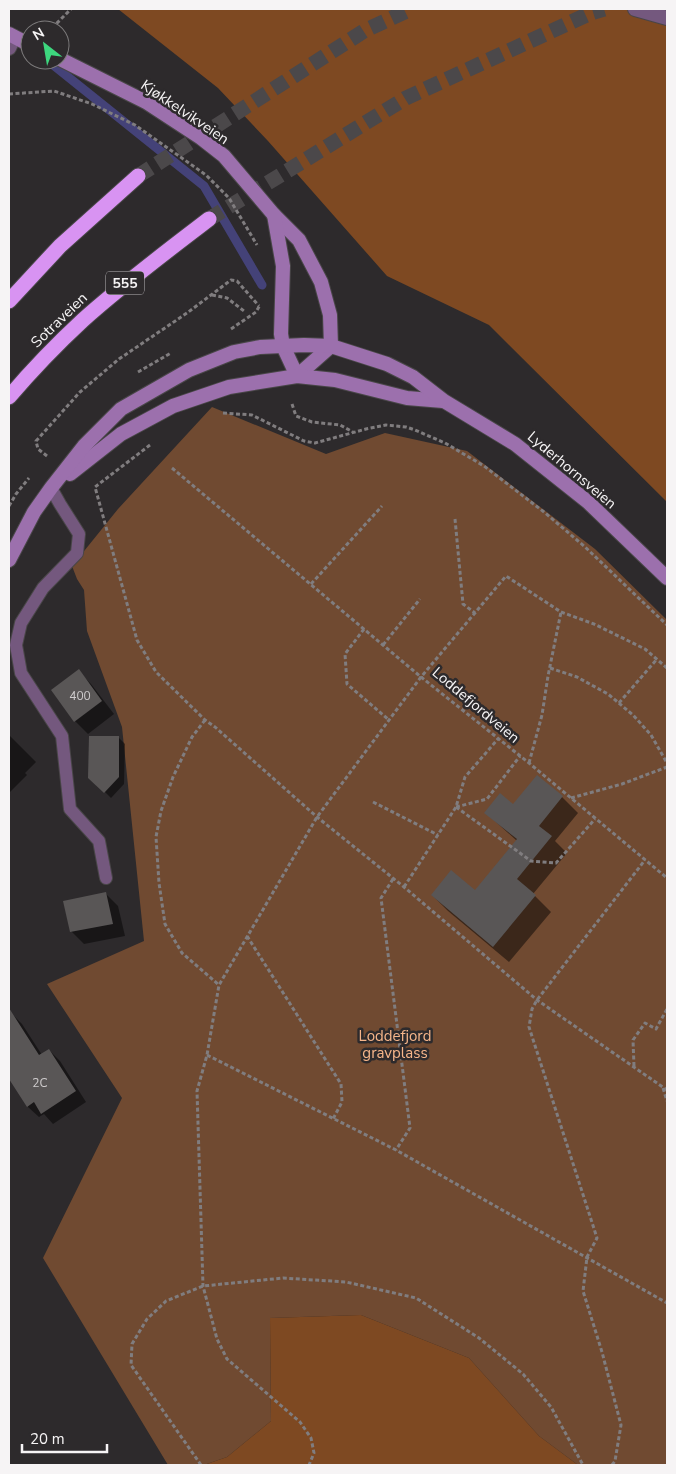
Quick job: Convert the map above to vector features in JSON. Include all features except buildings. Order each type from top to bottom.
[{"type":"highway","points":[[9,301],[60,246],[138,176]]},
{"type":"highway","name":"Sotraveien","points":[[9,397],[28,374],[82,320],[124,284],[209,219]]},
{"type":"main road","name":"Kjøkkelvikveien","points":[[70,64],[146,102],[201,138],[224,156],[298,240],[321,282],[330,315],[331,346]]},
{"type":"main road","points":[[274,215],[283,266],[282,346],[297,376],[331,346]]},
{"type":"main road","name":"Lyderhornsveien","points":[[9,560],[34,512],[51,488],[84,446],[121,409],[189,370],[234,352],[260,347],[331,346],[387,364],[413,378],[444,401],[515,444],[588,502],[667,578]]},
{"type":"main road","name":"Lyderhornsveien","points":[[51,488],[120,434],[173,406],[229,387],[297,376],[335,380],[407,398],[444,401]]},
{"type":"street","points":[[635,9],[667,18]]},
{"type":"lane","points":[[51,488],[79,534],[77,553],[43,588],[21,622],[16,645],[21,673],[62,736],[70,809],[99,841],[106,878]]},
{"type":"path","points":[[60,20],[70,9]]},
{"type":"path","points":[[9,94],[54,91],[92,104],[135,125],[206,175],[229,198],[259,249]]},
{"type":"path","points":[[47,456],[38,449],[36,441],[80,392],[119,360],[230,280],[237,281],[259,306],[263,301]]},
{"type":"path","points":[[211,295],[227,298],[244,311]]},
{"type":"path","points":[[292,404],[296,416],[312,422],[340,425],[354,432]]},
{"type":"path","points":[[219,412],[252,415],[304,441],[315,443],[386,425],[406,427],[445,443],[484,466],[550,517],[584,546],[667,625]]},
{"type":"path","points":[[150,444],[96,487],[137,640],[156,672],[205,720],[317,817],[404,887],[537,1000],[667,1090]]},
{"type":"path","points":[[172,468],[421,677],[317,817],[219,985],[207,1055],[198,1091],[203,1286],[217,1339],[227,1359],[300,1422],[311,1438],[314,1452],[309,1465]]},
{"type":"path","points":[[311,584],[382,506]]},
{"type":"path","points":[[455,519],[463,604],[474,613]]},
{"type":"path","name":"Loddefjordveien","points":[[667,668],[644,649],[602,628],[561,612],[506,576],[421,677],[529,763],[667,878]]},
{"type":"path","points":[[383,645],[420,599]]},
{"type":"path","points":[[529,763],[542,715],[561,612]]},
{"type":"path","points":[[364,629],[345,654],[347,684],[389,720]]},
{"type":"path","points":[[619,703],[657,659]]},
{"type":"path","points":[[550,668],[577,677],[608,694],[633,715],[651,735],[667,763]]},
{"type":"path","points":[[205,720],[192,737],[173,777],[161,811],[156,837],[159,883],[165,924],[182,954],[219,985]]},
{"type":"path","points":[[404,887],[456,807],[465,777],[498,739]]},
{"type":"path","points":[[456,807],[487,798],[520,756]]},
{"type":"path","points":[[571,798],[622,784],[667,767]]},
{"type":"path","points":[[373,802],[438,835]]},
{"type":"path","points":[[456,807],[531,861],[556,864],[595,818]]},
{"type":"path","points":[[612,1465],[615,1461],[621,1425],[602,1352],[583,1291],[586,1257],[597,1238],[530,1027],[532,1009],[537,1000],[645,860]]},
{"type":"path","points":[[393,878],[381,898],[410,1128],[396,1150]]},
{"type":"path","points":[[247,936],[341,1084],[342,1102],[333,1119]]},
{"type":"path","points":[[634,1067],[633,1040],[645,1023],[656,1029],[667,1009]]},
{"type":"path","points":[[207,1055],[396,1150],[667,1303]]},
{"type":"path","points":[[662,1087],[667,1101]]},
{"type":"path","points":[[201,1465],[130,1365],[132,1344],[146,1319],[166,1301],[203,1286],[283,1278],[346,1282],[416,1298],[479,1338],[524,1374],[551,1407],[583,1465]]},
{"type":"green space","name":"Loddefjord gravplass","points":[[212,407],[326,454],[385,433],[467,451],[595,549],[667,620],[667,1465],[578,1465],[539,1436],[469,1358],[361,1315],[270,1318],[271,1421],[227,1457],[204,1465],[168,1465],[43,1258],[122,1098],[47,984],[144,941],[122,727],[87,631],[84,590],[72,566],[118,509]]},
{"type":"shaded area","points":[[118,9],[667,9],[667,502],[489,325],[387,276],[268,141],[218,88]]},
{"type":"shaded area","points":[[361,1315],[469,1358],[539,1436],[578,1465],[204,1465],[227,1457],[271,1421],[270,1318]]},
{"type":"waterway","points":[[59,70],[204,186],[262,285]]},
{"type":"tunnel","points":[[138,176],[364,31],[411,9]]},
{"type":"tunnel","points":[[209,219],[406,98],[591,13],[604,9]]}]
